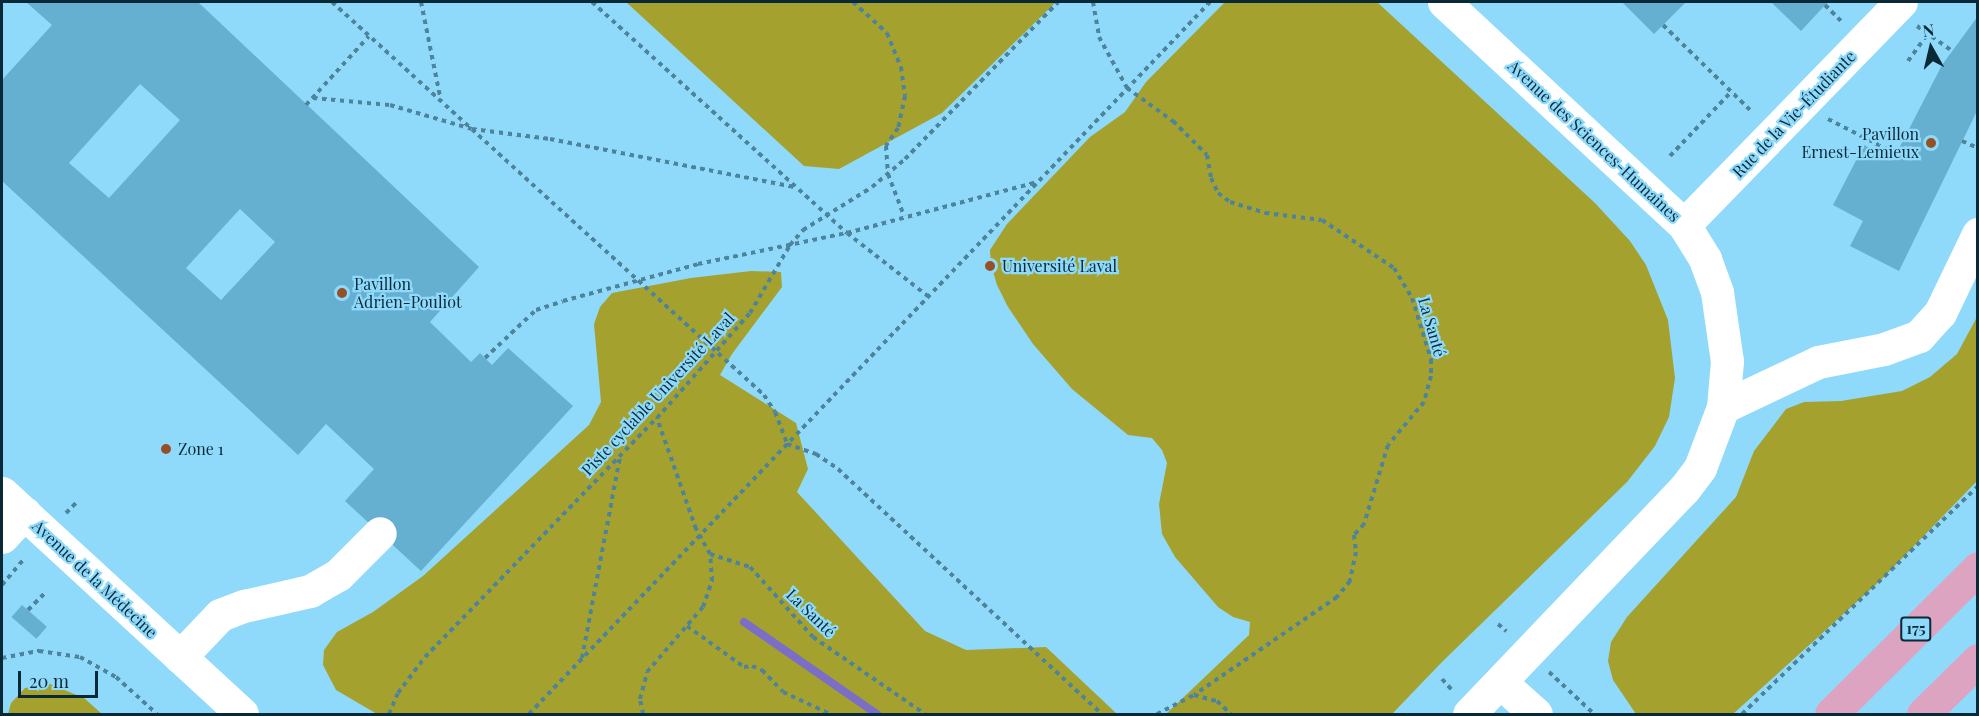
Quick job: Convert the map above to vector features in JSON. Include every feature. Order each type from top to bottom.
[{"type":"main road","name":"175","points":[[1831,714],[1977,568]]},
{"type":"main road","points":[[1923,714],[1977,660]]},
{"type":"main road","points":[[1819,714],[1855,690]]},
{"type":"street","name":"Avenue des Sciences-Humaines","points":[[1444,2],[1684,225],[1705,259],[1717,292],[1727,361],[1723,407],[1700,468],[1684,489],[1469,714]]},
{"type":"street","name":"Rue de la Vie-Étudiante","points":[[1684,225],[1905,11]]},
{"type":"street","points":[[1723,407],[1818,362],[1884,349],[1919,336],[1940,313],[1977,234]]},
{"type":"street","points":[[2,537],[13,503]]},
{"type":"street","name":"Avenue de la Médecine","points":[[13,503],[242,714]]},
{"type":"street","points":[[180,657],[220,615],[243,606],[310,591],[338,575],[380,533]]},
{"type":"street","points":[[1500,682],[1536,714]]},
{"type":"path","points":[[332,2],[634,280],[764,396],[775,412],[787,444]]},
{"type":"path","points":[[421,2],[441,101]]},
{"type":"path","points":[[592,2],[847,233],[929,297]]},
{"type":"path","points":[[853,2],[887,33],[901,67],[905,96],[898,128],[886,146],[888,174],[904,216]]},
{"type":"path","name":"Piste cyclable Université Laval","points":[[389,714],[398,693],[425,657],[657,418],[715,352],[764,293],[790,245],[803,230],[888,174],[1058,2]]},
{"type":"path","name":"La Santé","points":[[1093,2],[1099,37],[1126,88],[1173,121],[1207,155],[1211,178],[1218,193],[1230,202],[1265,213],[1322,220],[1394,268],[1412,298],[1431,359],[1431,376],[1424,402],[1388,445],[1364,524],[1354,535],[1356,552],[1350,581],[1337,597],[1194,695],[1157,714]]},
{"type":"path","points":[[529,714],[1210,2]]},
{"type":"path","points":[[1905,11],[1928,33],[1952,51]]},
{"type":"path","points":[[1663,25],[1737,97]]},
{"type":"path","points":[[1908,61],[1928,33]]},
{"type":"path","points":[[306,105],[369,36]]},
{"type":"path","points":[[1671,156],[1731,92]]},
{"type":"path","points":[[314,98],[390,105],[472,129],[550,139],[795,187]]},
{"type":"path","points":[[1819,114],[1896,154]]},
{"type":"path","points":[[1962,141],[1977,148]]},
{"type":"path","points":[[485,358],[536,310],[634,280],[847,233],[1039,181]]},
{"type":"path","points":[[643,714],[640,699],[647,672],[703,607],[712,581],[710,554],[700,537],[657,418]]},
{"type":"path","points":[[787,444],[816,454],[845,475],[1102,714]]},
{"type":"path","points":[[582,660],[620,455]]},
{"type":"path","points":[[1742,714],[1977,486]]},
{"type":"path","points":[[62,518],[77,502]]},
{"type":"path","points":[[2,585],[32,551]]},
{"type":"path","name":"La Santé","points":[[710,554],[750,567],[813,637],[925,714]]},
{"type":"path","points":[[28,610],[45,593]]},
{"type":"path","points":[[687,626],[744,667],[752,666],[762,670],[783,692],[830,714]]},
{"type":"path","points":[[2,658],[39,651],[80,657],[116,676],[157,714]]},
{"type":"path","points":[[1194,695],[1217,701],[1231,714]]},
{"type":"shaded area","points":[[626,2],[1056,2],[942,113],[839,169],[804,166]]},
{"type":"shaded area","points":[[1225,2],[1377,2],[1595,203],[1630,241],[1646,265],[1668,320],[1675,378],[1669,417],[1655,446],[1627,482],[1442,662],[1392,714],[1166,714],[1249,635],[1250,622],[1233,617],[1218,607],[1175,557],[1162,534],[1159,504],[1167,463],[1162,450],[1152,438],[1128,435],[1072,389],[1033,344],[1008,307],[997,285],[991,265],[990,250],[1007,224],[1090,137],[1125,112],[1146,82]]},
{"type":"shaded area","points":[[751,271],[781,272],[782,287],[732,354],[720,375],[796,423],[808,469],[797,492],[925,631],[966,650],[1046,647],[1117,714],[377,714],[336,690],[323,665],[324,650],[337,632],[373,612],[423,576],[589,425],[601,402],[594,324],[600,307],[612,293],[691,278]]},
{"type":"shaded area","points":[[1977,317],[1977,481],[1881,580],[1733,714],[1636,714],[1613,680],[1608,661],[1611,642],[1627,617],[1736,497],[1754,451],[1786,409],[1804,402],[1841,401],[1902,391],[1930,377],[1957,354]]},
{"type":"shaded area","points":[[50,684],[84,698],[102,714],[8,714],[11,703],[25,688]]},
{"type":"building","name":"Pavillon Adrien-Pouliot","points":[[26,2],[198,2],[479,267],[430,322],[471,362],[480,353],[492,365],[508,348],[573,406],[421,571],[345,501],[374,469],[326,424],[298,455],[2,181],[2,80],[52,25]],"holes":[[[140,84],[180,120],[109,198],[69,163]],[[240,209],[275,242],[221,300],[186,268]]]},
{"type":"building","points":[[1622,2],[1686,2],[1654,34]]},
{"type":"building","points":[[1771,2],[1828,2],[1801,31]]},
{"type":"building","name":"Pavillon Ernest-Lemieux","points":[[1978,16],[1978,109],[1899,271],[1850,246],[1863,221],[1833,205],[1864,145],[1893,160],[1942,65]]},
{"type":"building","points":[[22,605],[47,627],[36,639],[12,617]]},
{"type":"waterway","points":[[744,622],[877,714]]},
{"type":"place","name":"Pavillon Ernest-Lemieux","points":[[1931,143]]},
{"type":"place","name":"Université Laval","points":[[990,266]]},
{"type":"place","name":"Pavillon Adrien-Pouliot","points":[[342,293]]},
{"type":"place","name":"Zone 1","points":[[166,449]]}]
